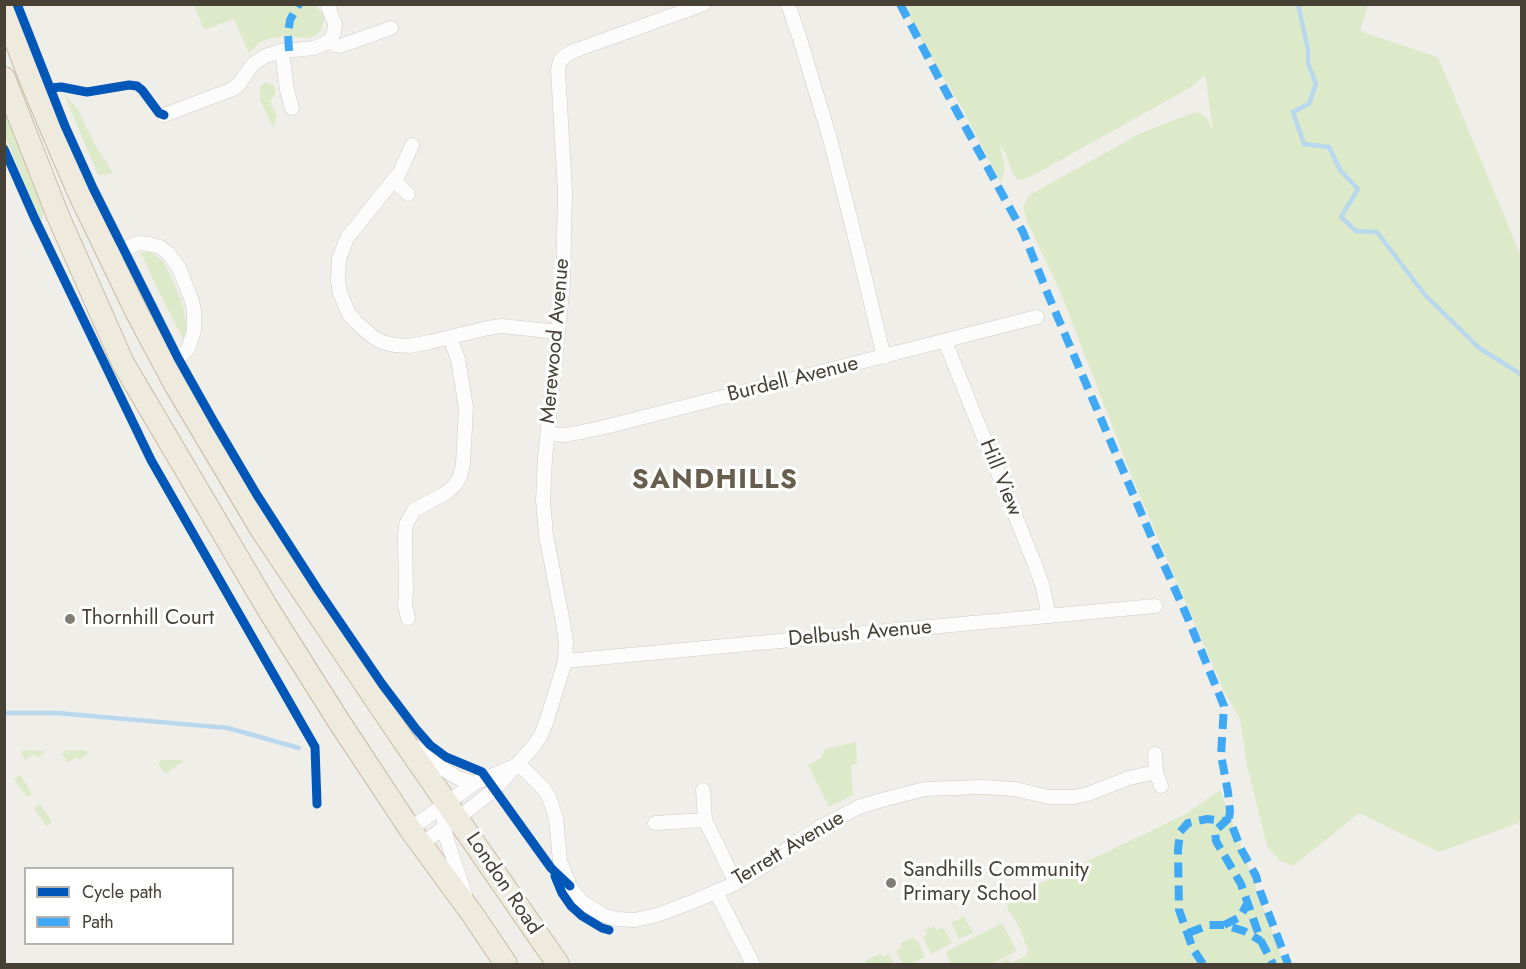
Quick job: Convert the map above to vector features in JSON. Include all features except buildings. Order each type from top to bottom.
[{"type":"highway","name":"London Road","points":[[4,10],[78,191],[164,366],[261,528],[401,737],[450,816],[558,964]]},
{"type":"highway","name":"London Road","points":[[8,88],[58,216],[123,363],[268,609],[338,720],[506,964]]},
{"type":"street","points":[[164,115],[234,89],[254,64],[265,56],[282,51],[314,48],[330,41],[335,24],[327,4]]},
{"type":"street","name":"Merewood Avenue","points":[[416,836],[495,789],[519,764],[541,735],[565,661],[566,642],[543,509],[543,485],[563,284],[565,192],[558,70],[560,61],[571,52],[704,4]]},
{"type":"street","points":[[788,4],[830,140],[858,245],[884,357]]},
{"type":"street","points":[[330,41],[340,46],[391,28]]},
{"type":"street","points":[[282,51],[287,90],[292,108]]},
{"type":"street","points":[[412,145],[400,172],[354,229],[342,249],[338,270],[340,293],[357,323],[365,332],[382,342],[395,345],[450,338],[502,326],[558,332]]},
{"type":"street","points":[[394,180],[408,194]]},
{"type":"street","points":[[109,256],[138,243],[149,244],[160,247],[179,268],[192,301],[194,331],[188,349],[164,366]]},
{"type":"street","name":"Burdell Avenue","points":[[548,434],[566,435],[601,428],[1037,317]]},
{"type":"street","points":[[408,618],[405,605],[406,525],[414,510],[446,493],[454,486],[464,464],[465,408],[458,359],[450,338]]},
{"type":"street","name":"Hill View","points":[[945,341],[1035,565],[1049,616]]},
{"type":"street","name":"Delbush Avenue","points":[[565,661],[1155,606]]},
{"type":"street","points":[[401,737],[443,769],[460,779],[475,783]]},
{"type":"street","points":[[1155,754],[1156,772],[1161,786]]},
{"type":"street","name":"Merewood Avenue","points":[[416,836],[450,816],[475,783],[519,764]]},
{"type":"street","name":"Terrett Avenue","points":[[519,764],[549,797],[555,818],[560,861],[563,872],[575,894],[603,915],[635,920],[657,915],[736,883],[822,826],[859,807],[882,800],[925,789],[984,786],[1015,789],[1049,797],[1074,797],[1129,778],[1156,772]]},
{"type":"street","points":[[704,790],[705,820],[736,883]]},
{"type":"street","points":[[450,816],[446,837],[473,915]]},
{"type":"street","points":[[655,823],[705,820]]},
{"type":"street","points":[[716,892],[753,964]]},
{"type":"green space","points":[[194,5],[315,5],[323,14],[324,19],[321,30],[316,35],[309,38],[285,36],[271,38],[260,42],[249,53],[234,19],[204,30]]},
{"type":"green space","points":[[903,5],[1368,5],[1360,31],[1438,57],[1521,256],[1521,822],[1439,852],[1359,813],[1293,866],[1279,860],[1267,846],[1247,765],[1240,719],[1224,691],[1132,477],[1060,291],[1027,221],[1023,207],[1033,193],[1141,133],[1199,112],[1207,119],[1213,130],[1205,74],[1193,86],[1023,180],[1018,180],[1012,172],[1006,154],[1000,145],[1005,169],[1001,183],[962,108],[930,56]]},
{"type":"green space","points":[[265,82],[274,85],[276,93],[270,101],[277,117],[273,127],[260,100],[260,87]]},
{"type":"green space","points":[[64,94],[77,108],[97,148],[113,173],[98,175]]},
{"type":"green space","points":[[4,107],[44,207],[40,223],[5,136]]},
{"type":"green space","points":[[150,252],[163,261],[183,306],[186,323],[185,343],[141,253]]},
{"type":"green space","points":[[856,742],[857,764],[851,765],[853,795],[829,807],[808,765],[821,758],[825,749]]},
{"type":"green space","points":[[23,750],[45,752],[37,758],[34,754],[25,760],[21,754]]},
{"type":"green space","points":[[85,750],[88,754],[80,760],[77,757],[68,763],[62,754],[64,751]]},
{"type":"green space","points":[[161,760],[181,760],[183,762],[165,774],[159,765]]},
{"type":"green space","points":[[21,776],[31,792],[27,797],[14,779]]},
{"type":"green space","points":[[1220,790],[1284,964],[996,964],[1008,958],[1011,963],[1026,956],[1028,951],[1006,900],[1186,814]]},
{"type":"green space","points":[[41,805],[51,820],[51,823],[46,826],[34,808]]},
{"type":"green space","points":[[964,916],[973,933],[959,939],[951,923]]},
{"type":"green space","points":[[1002,923],[1017,951],[991,964],[951,964],[945,952]]},
{"type":"green space","points":[[934,926],[936,930],[943,927],[952,943],[931,954],[923,937],[927,935],[925,930]]},
{"type":"green space","points":[[913,937],[917,940],[925,957],[910,964],[903,964],[896,951],[902,947],[900,943]]},
{"type":"green space","points":[[881,953],[883,957],[889,954],[894,964],[867,964],[865,961]]},
{"type":"waterway","points":[[1298,4],[1308,50],[1308,63],[1316,84],[1309,104],[1293,112],[1304,144],[1329,147],[1340,170],[1358,189],[1341,217],[1356,231],[1377,232],[1425,295],[1478,347],[1522,375]]},
{"type":"waterway","points":[[4,713],[57,713],[228,728],[299,748]]},
{"type":"marked path","points":[[289,51],[290,20],[299,4]]},
{"type":"marked path","points":[[900,4],[1023,232],[1224,706],[1221,755],[1228,792],[1229,818],[1241,849],[1256,876],[1288,964]]},
{"type":"marked path","points":[[1229,818],[1215,831],[1216,841],[1241,884],[1261,941],[1273,964]]},
{"type":"marked path","points":[[1203,964],[1193,949],[1179,910],[1180,832],[1188,823],[1207,819],[1225,821]]},
{"type":"marked path","points":[[1224,925],[1240,917],[1247,904]]},
{"type":"marked path","points":[[1188,933],[1209,925],[1224,925],[1244,931],[1261,941]]},
{"type":"cycle path","points":[[17,4],[65,126],[93,188],[178,358],[257,495],[318,590],[382,684],[416,729],[430,745],[446,757],[482,772],[551,868],[570,886]]},
{"type":"cycle path","points":[[50,88],[61,87],[87,92],[129,85],[137,86],[159,113],[164,115]]},
{"type":"cycle path","points":[[4,149],[34,217],[151,460],[315,747],[317,804]]},
{"type":"cycle path","points":[[555,876],[562,893],[571,906],[582,916],[609,930]]},
{"type":"place","name":"Thornhill Court","points":[[70,619]]},
{"type":"place","name":"Sandhills Community Primary School","points":[[891,883]]},
{"type":"district","name":"SANDHILLS","points":[[715,481]]}]
